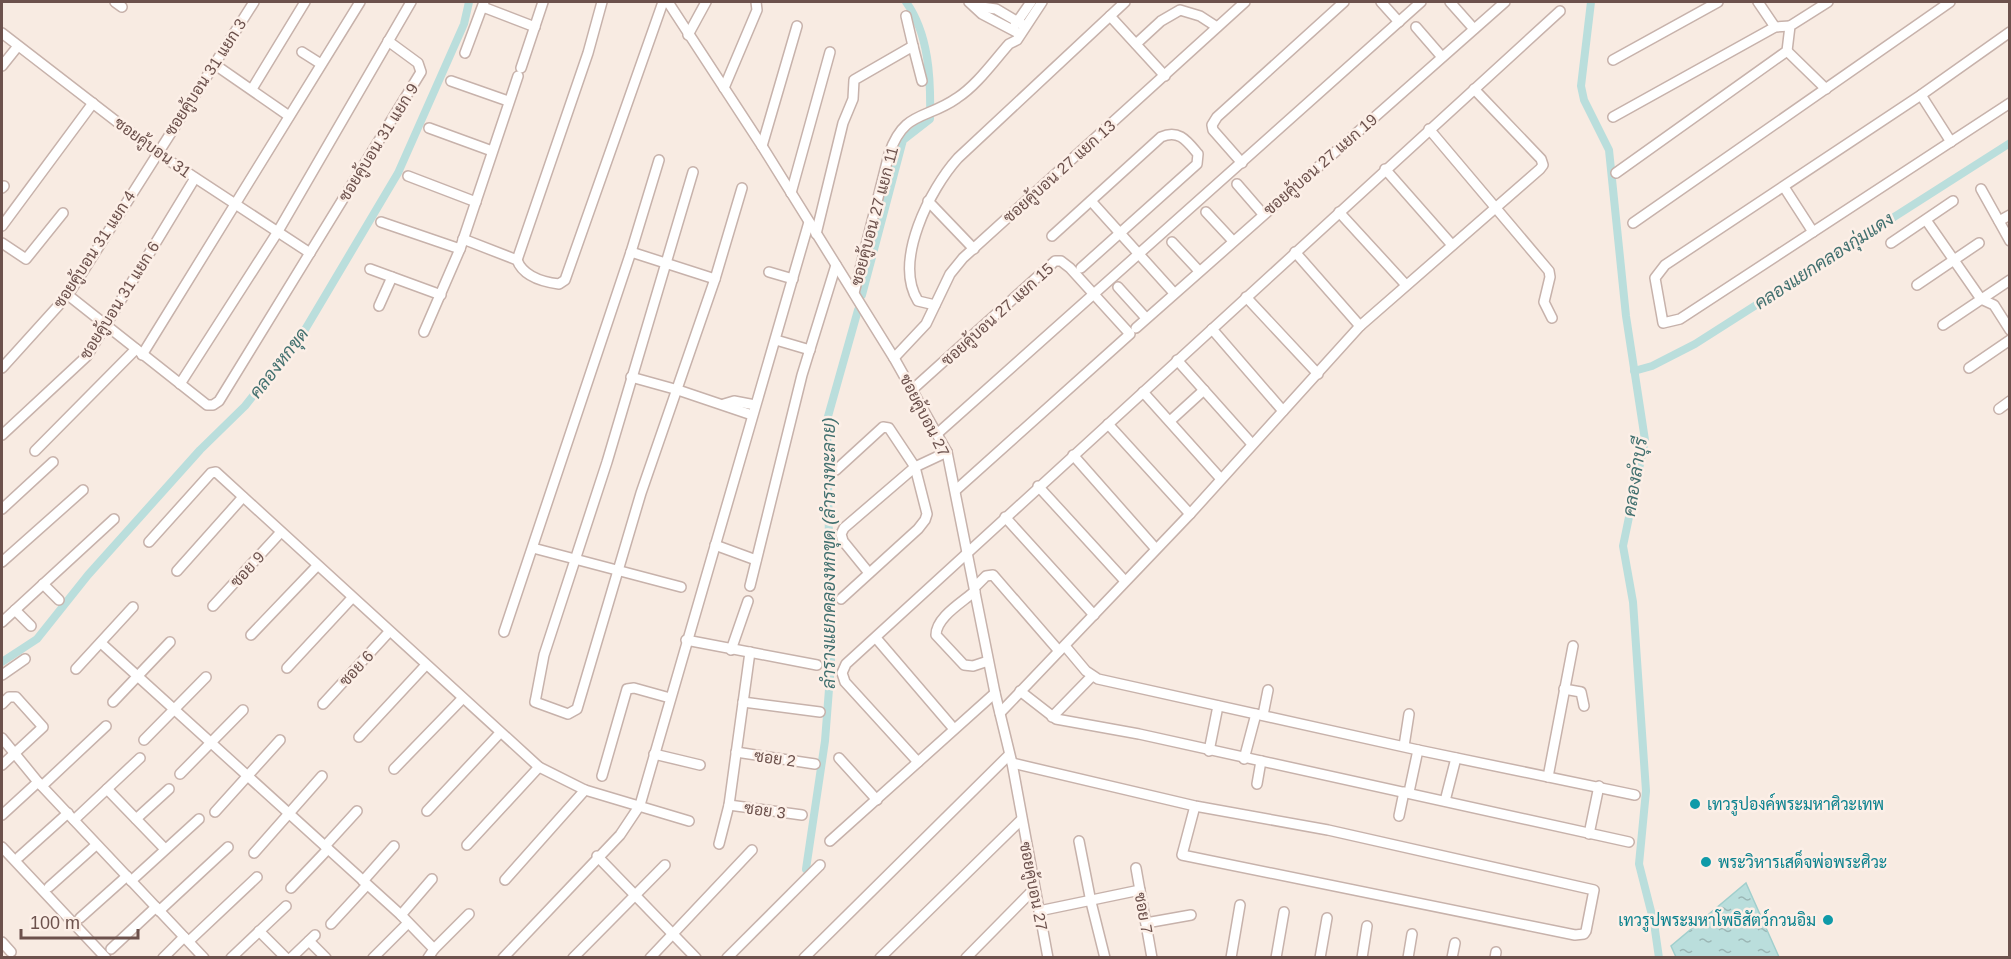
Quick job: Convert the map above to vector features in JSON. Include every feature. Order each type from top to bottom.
[{"type":"street","name":"ซอยคู้บอน 31 แยก 3","points":[[156,152],[254,2]]},
{"type":"street","points":[[252,89],[305,2]]},
{"type":"street","points":[[35,450],[139,352],[360,2]]},
{"type":"street","points":[[68,295],[180,384],[277,233],[411,2]]},
{"type":"street","points":[[424,332],[460,249],[543,2]]},
{"type":"street","points":[[602,2],[588,53],[517,260],[519,267],[536,278],[559,284],[565,280],[663,2]]},
{"type":"street","name":"ซอยคู้บอน 27","points":[[668,2],[854,293],[913,389],[947,452],[1048,957]]},
{"type":"street","points":[[688,35],[706,2]]},
{"type":"street","points":[[724,88],[758,2]]},
{"type":"street","points":[[1019,28],[1030,2]]},
{"type":"street","points":[[1019,28],[1042,2]]},
{"type":"street","points":[[935,305],[918,301],[909,279],[911,257],[928,201],[945,172],[1125,2]]},
{"type":"street","name":"ซอยคู้บอน 27 แยก 13","points":[[894,358],[922,329],[950,274],[974,249],[1245,2]]},
{"type":"street","points":[[1242,163],[1213,130],[1212,125],[1217,117],[1344,2]]},
{"type":"street","points":[[1381,2],[1399,22]]},
{"type":"street","points":[[938,433],[1421,2]]},
{"type":"street","points":[[1450,2],[1474,29]]},
{"type":"street","name":"ซอยคู้บอน 27 แยก 19","points":[[956,490],[1174,293],[1503,2]]},
{"type":"street","points":[[1613,60],[1718,2]]},
{"type":"street","points":[[1758,2],[1775,27]]},
{"type":"street","points":[[1613,117],[1775,27],[1790,26],[1828,2]]},
{"type":"street","points":[[1633,223],[1950,2]]},
{"type":"street","points":[[465,53],[484,4],[535,27]]},
{"type":"street","points":[[972,4],[982,14],[1019,28]]},
{"type":"street","points":[[1136,44],[1161,21],[1180,10],[1200,15],[1217,27]]},
{"type":"street","points":[[918,762],[845,682],[842,673],[846,664],[1560,11]]},
{"type":"street","points":[[906,16],[922,81]]},
{"type":"street","points":[[1110,16],[1164,76]]},
{"type":"street","points":[[762,146],[797,26]]},
{"type":"street","points":[[1616,172],[1787,51],[1790,26]]},
{"type":"street","points":[[1416,27],[1442,57]]},
{"type":"street","name":"ซอยคู้บอน 27 แยก 11","points":[[854,293],[892,144],[906,124],[922,113],[958,98],[1006,47],[1019,28]]},
{"type":"street","points":[[2010,32],[1921,95],[1659,271],[1655,278],[1663,324],[1680,319],[2010,103]]},
{"type":"street","name":"ซอยคู้บอน 31","points":[[2,33],[156,152],[233,205],[310,253]]},
{"type":"street","name":"ซอยคู้บอน 31 แยก 9","points":[[180,384],[207,405],[213,405],[219,401],[421,72],[418,63],[388,41]]},
{"type":"street","points":[[2,66],[18,46]]},
{"type":"street","points":[[816,234],[843,123],[854,99],[854,80],[913,46]]},
{"type":"street","points":[[1787,51],[1826,89]]},
{"type":"street","points":[[302,52],[321,64]]},
{"type":"street","points":[[791,193],[830,52]]},
{"type":"street","points":[[214,64],[289,116]]},
{"type":"street","points":[[452,81],[508,101]]},
{"type":"street","points":[[1000,713],[1190,514],[1360,326],[1543,165],[1541,159],[1474,89]]},
{"type":"street","points":[[1921,95],[1951,142]]},
{"type":"street","points":[[2,226],[93,103]]},
{"type":"street","points":[[429,128],[492,152]]},
{"type":"street","points":[[1429,129],[1497,206],[1549,271],[1550,277],[1544,302],[1552,318]]},
{"type":"street","points":[[1052,236],[1161,137],[1170,133],[1178,134],[1186,140],[1198,154],[1197,164],[1081,268]]},
{"type":"street","name":"ซอยคู้บอน 31 แยก 4","points":[[2,368],[68,295],[156,152]]},
{"type":"street","points":[[504,632],[631,252],[659,160]]},
{"type":"street","points":[[1385,169],[1452,245]]},
{"type":"street","points":[[693,172],[576,559],[544,655],[535,702],[568,714],[577,709],[641,493],[715,279],[742,188]]},
{"type":"street","points":[[408,176],[476,202]]},
{"type":"street","name":"ซอยคู้บอน 31 แยก 6","points":[[2,435],[87,356],[195,178]]},
{"type":"street","points":[[1237,184],[1263,214]]},
{"type":"street","points":[[1784,187],[1813,232]]},
{"type":"street","points":[[1981,189],[2010,241]]},
{"type":"street","points":[[928,201],[974,249]]},
{"type":"street","points":[[1091,201],[1174,293]]},
{"type":"street","points":[[1891,243],[1953,201]]},
{"type":"street","points":[[1206,212],[1233,242]]},
{"type":"street","points":[[1339,212],[1406,285]]},
{"type":"street","points":[[2,243],[26,259],[63,213]]},
{"type":"street","points":[[1999,221],[2010,214]]},
{"type":"street","points":[[1926,220],[1980,299],[1997,308],[2010,330]]},
{"type":"street","points":[[381,222],[460,249]]},
{"type":"street","points":[[503,957],[629,824],[640,805],[809,222]]},
{"type":"street","points":[[463,239],[517,260]]},
{"type":"street","points":[[1172,242],[1199,271]]},
{"type":"street","points":[[1917,285],[1979,243]]},
{"type":"street","points":[[631,252],[715,279]]},
{"type":"street","points":[[1295,252],[1360,326]]},
{"type":"street","name":"ซอยคู้บอน 27 แยก 15","points":[[913,389],[1054,261],[1065,262],[1094,295],[1133,331]]},
{"type":"street","points":[[750,586],[810,350],[836,266]]},
{"type":"street","points":[[370,268],[441,295]]},
{"type":"street","points":[[769,272],[793,279]]},
{"type":"street","points":[[379,306],[392,277]]},
{"type":"street","points":[[1943,325],[2010,280]]},
{"type":"street","points":[[1118,287],[1146,318]]},
{"type":"street","points":[[1246,297],[1318,375]]},
{"type":"street","points":[[1212,329],[1283,411]]},
{"type":"street","points":[[776,340],[810,350]]},
{"type":"street","points":[[1969,368],[2010,340]]},
{"type":"street","points":[[1177,360],[1252,444]]},
{"type":"street","points":[[631,377],[724,404],[734,401],[754,410]]},
{"type":"street","points":[[1170,421],[1204,390]]},
{"type":"street","points":[[1143,392],[1221,479]]},
{"type":"street","points":[[1999,409],[2010,401]]},
{"type":"street","points":[[1108,424],[1190,514]]},
{"type":"street","points":[[836,470],[883,427],[894,432],[915,467],[927,514],[926,520],[841,598]]},
{"type":"street","points":[[868,573],[843,541],[841,534],[850,522],[915,467],[947,452]]},
{"type":"street","points":[[1073,455],[1156,549]]},
{"type":"street","points":[[2,509],[53,462]]},
{"type":"street","points":[[149,542],[211,473],[216,472],[425,666],[539,767],[585,790],[689,821]]},
{"type":"street","points":[[1038,486],[1125,581]]},
{"type":"street","points":[[2,562],[83,490]]},
{"type":"street","points":[[177,571],[243,496]]},
{"type":"street","points":[[1005,517],[1094,615]]},
{"type":"street","points":[[2,622],[114,519]]},
{"type":"street","name":"ซอย 9","points":[[213,606],[281,532]]},
{"type":"street","points":[[715,545],[756,560]]},
{"type":"street","points":[[533,548],[681,587]]},
{"type":"street","points":[[251,635],[317,566]]},
{"type":"street","points":[[988,661],[973,666],[964,665],[936,635],[940,621],[990,574],[997,578],[1062,649],[1092,676],[1418,750],[1635,795]]},
{"type":"street","points":[[43,584],[59,600]]},
{"type":"street","points":[[287,668],[352,598]]},
{"type":"street","points":[[731,650],[748,601]]},
{"type":"street","points":[[76,669],[134,607]]},
{"type":"street","points":[[15,609],[31,626]]},
{"type":"street","name":"ซอย 6","points":[[323,704],[389,632]]},
{"type":"street","points":[[876,638],[954,729]]},
{"type":"street","points":[[686,640],[817,665]]},
{"type":"street","points":[[113,702],[170,642]]},
{"type":"street","points":[[101,643],[401,915],[431,953],[469,914]]},
{"type":"street","points":[[1548,777],[1573,646]]},
{"type":"street","points":[[719,844],[729,805],[750,652]]},
{"type":"street","points":[[2,675],[25,659]]},
{"type":"street","points":[[359,737],[425,666]]},
{"type":"street","points":[[144,740],[206,676]]},
{"type":"street","points":[[1052,717],[1092,676]]},
{"type":"street","points":[[602,776],[627,689],[634,688],[670,698]]},
{"type":"street","points":[[1564,689],[1581,692],[1584,706]]},
{"type":"street","points":[[1244,759],[1268,690]]},
{"type":"street","points":[[1020,691],[1052,717],[1629,842]]},
{"type":"street","points":[[830,841],[995,693]]},
{"type":"street","points":[[2,704],[9,697],[16,697],[43,727],[2,765]]},
{"type":"street","points":[[394,769],[462,699]]},
{"type":"street","points":[[742,702],[820,712]]},
{"type":"street","points":[[1209,751],[1218,706]]},
{"type":"street","points":[[180,774],[243,710]]},
{"type":"street","points":[[1404,746],[1409,714]]},
{"type":"street","points":[[2,815],[106,726]]},
{"type":"street","points":[[427,811],[500,734]]},
{"type":"street","points":[[2,738],[40,784],[96,845],[204,957]]},
{"type":"street","points":[[215,812],[280,740]]},
{"type":"street","points":[[1399,816],[1418,750]]},
{"type":"street","name":"ซอย 2","points":[[736,752],[815,764]]},
{"type":"street","points":[[654,754],[700,765]]},
{"type":"street","points":[[838,758],[877,800]]},
{"type":"street","points":[[1445,801],[1456,758]]},
{"type":"street","points":[[19,857],[107,789],[140,759]]},
{"type":"street","points":[[804,957],[1010,759],[1195,806],[1328,830],[1594,890],[1586,930],[1584,934],[1575,935],[1182,855],[1195,806]]},
{"type":"street","points":[[1257,784],[1261,761]]},
{"type":"street","points":[[467,845],[539,767]]},
{"type":"street","points":[[254,853],[322,776]]},
{"type":"street","points":[[1589,834],[1599,786]]},
{"type":"street","points":[[107,789],[165,849]]},
{"type":"street","points":[[136,819],[169,789]]},
{"type":"street","points":[[505,880],[585,790]]},
{"type":"street","name":"ซอย 3","points":[[729,805],[802,815]]},
{"type":"street","points":[[291,888],[357,811]]},
{"type":"street","points":[[80,918],[200,819]]},
{"type":"street","points":[[880,957],[1021,820]]},
{"type":"street","points":[[1079,841],[1090,902],[1105,957]]},
{"type":"street","points":[[49,886],[96,845]]},
{"type":"street","points":[[331,924],[394,846]]},
{"type":"street","points":[[2,847],[108,953],[228,847]]},
{"type":"street","points":[[650,957],[752,850]]},
{"type":"street","points":[[597,856],[696,957]]},
{"type":"street","points":[[727,957],[820,865]]},
{"type":"street","points":[[573,957],[665,866]]},
{"type":"street","name":"ซอย 7","points":[[1136,868],[1152,957]]},
{"type":"street","points":[[163,957],[258,877]]},
{"type":"street","points":[[401,915],[432,879]]},
{"type":"street","points":[[966,957],[1034,890]]},
{"type":"street","points":[[1039,911],[1140,890]]},
{"type":"street","points":[[1231,957],[1240,905]]},
{"type":"street","points":[[231,957],[286,906]]},
{"type":"street","points":[[1276,957],[1284,912]]},
{"type":"street","points":[[1146,923],[1191,915]]},
{"type":"street","points":[[1320,957],[1327,918]]},
{"type":"street","points":[[373,957],[408,923]]},
{"type":"street","points":[[1362,957],[1367,926]]},
{"type":"street","points":[[260,931],[286,957]]},
{"type":"street","points":[[1408,957],[1412,934]]},
{"type":"street","points":[[291,957],[312,938],[326,957]]},
{"type":"street","points":[[2,942],[11,952]]},
{"type":"street","points":[[1452,957],[1455,943]]},
{"type":"water","points":[[1746,883],[1779,957],[1676,957],[1671,946]]},
{"type":"waterway","name":"คลองหกขุด","points":[[2,662],[37,639],[88,575],[200,450],[245,406],[303,333],[398,173],[464,24],[469,2]]},
{"type":"waterway","name":"ลำรางแยกคลองหกขุด (ลำรางทะลาย)","points":[[862,295],[903,140],[930,119],[927,57],[920,28],[906,2]]},
{"type":"waterway","name":"คลองลำบุรี","points":[[1591,2],[1581,86],[1584,100],[1609,150],[1626,316],[1645,440],[1623,546],[1633,602],[1646,791],[1639,864],[1654,923],[1659,958]]},
{"type":"waterway","name":"คลองแยกคลองกุ่มแดง","points":[[1634,371],[1652,366],[1695,344],[2010,143]]},
{"type":"waterway","name":"ลำรางแยกคลองหกขุด (ลำรางทะลาย)","points":[[806,869],[825,741],[831,663],[827,420],[858,310]]},
{"type":"place","name":"เทวรูปองค์พระมหาศิวะเทพ","points":[[1695,804]]},
{"type":"place","name":"พระวิหารเสด็จพ่อพระศิวะ","points":[[1706,862]]},
{"type":"place","name":"เทวรูปพระมหาโพธิสัตว์กวนอิม","points":[[1828,920]]}]
